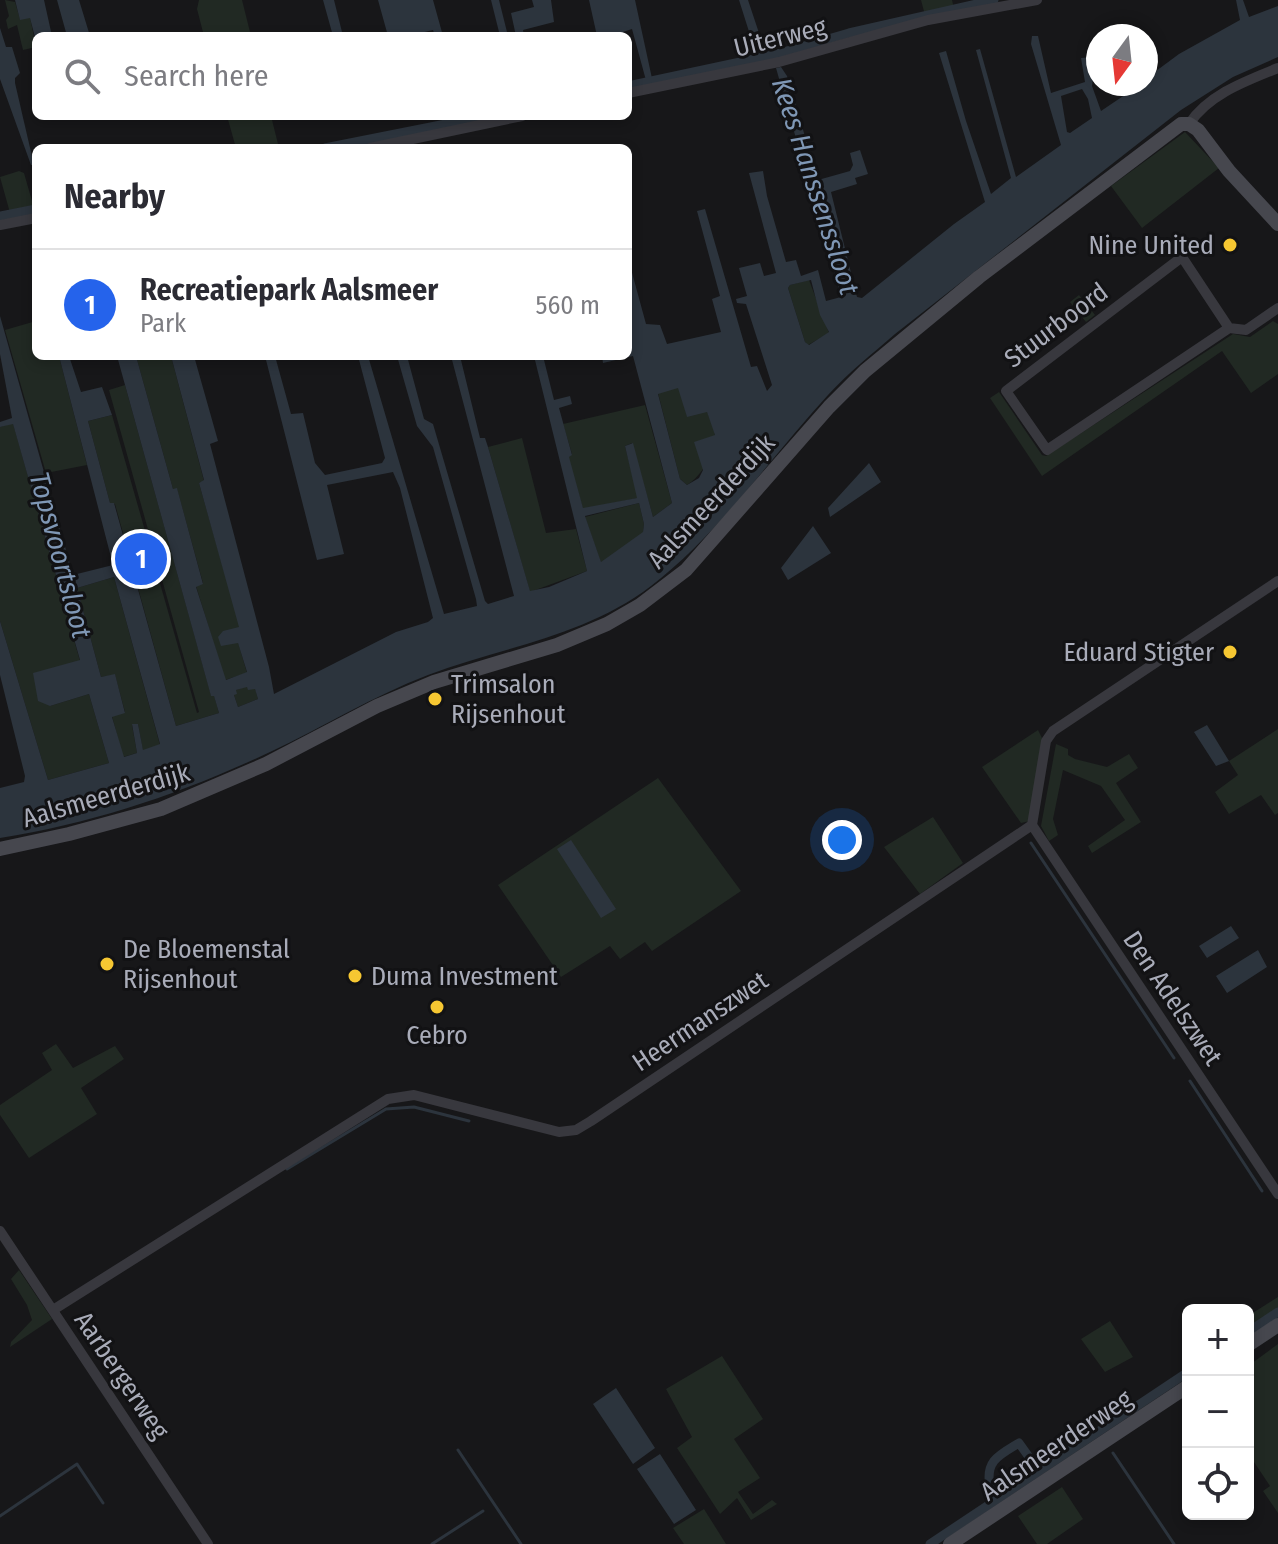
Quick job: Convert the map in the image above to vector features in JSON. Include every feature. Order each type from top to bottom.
[{"type":"street","name":"Uiterweg","points":[[632,92],[776,63],[928,20],[1037,0]]},
{"type":"street","name":"Aalsmeerderdijk","points":[[0,849],[161,809],[266,764],[377,706],[434,682],[557,645],[607,624],[640,605],[686,570],[829,407],[865,371],[990,268],[1181,124],[1189,124],[1207,104],[1236,86],[1278,68]]},
{"type":"street","points":[[389,144],[503,120]]},
{"type":"street","points":[[1189,124],[1278,224]]},
{"type":"street","points":[[0,225],[32,219]]},
{"type":"street","name":"Stuurboord","points":[[1229,328],[1182,257],[1006,391],[1047,450],[1229,328],[1246,330],[1277,311]]},
{"type":"street","points":[[1032,825],[1046,741],[1053,731],[1278,581]]},
{"type":"street","name":"Den Adelszwet","points":[[1032,825],[1278,1194]]},
{"type":"street","name":"Heermanszwet","points":[[53,1310],[388,1099],[414,1095],[541,1129],[559,1132],[576,1130],[1032,825]]},
{"type":"street","name":"Aarbergerweg","points":[[0,1231],[208,1544]]},
{"type":"street","points":[[1254,1341],[1278,1325]]},
{"type":"street","name":"Aalsmeerderweg","points":[[950,1544],[1182,1390]]},
{"type":"shaded area","points":[[5,0],[15,2],[20,19],[30,17],[32,48],[23,50],[17,25],[8,29],[6,20],[9,16]]},
{"type":"shaded area","points":[[199,0],[242,0],[250,32],[203,32],[197,9]]},
{"type":"shaded area","points":[[921,0],[952,0],[955,13],[926,19]]},
{"type":"shaded area","points":[[228,120],[272,120],[278,144],[235,144]]},
{"type":"shaded area","points":[[1185,132],[1219,168],[1142,228],[1111,186]]},
{"type":"shaded area","points":[[19,171],[24,173],[32,201],[32,216],[12,220],[0,177]]},
{"type":"shaded area","points":[[809,280],[829,333],[808,345],[788,288]]},
{"type":"shaded area","points":[[1079,295],[1095,315],[1086,322],[1070,302]]},
{"type":"shaded area","points":[[1273,321],[1278,324],[1278,374],[1251,393],[1222,351],[1042,476],[990,398],[999,392],[1042,455],[1046,456],[1233,334],[1250,337]]},
{"type":"shaded area","points":[[32,322],[32,360],[60,360],[87,465],[46,473],[5,330]]},
{"type":"shaded area","points":[[667,344],[687,416],[707,411],[715,433],[713,450],[706,464],[687,485],[680,479],[658,393],[677,387]]},
{"type":"shaded area","points":[[137,360],[172,360],[204,481],[199,483],[240,627],[238,642],[247,673],[225,680],[196,586],[203,583],[177,489],[173,489]]},
{"type":"shaded area","points":[[125,385],[211,695],[214,695],[219,713],[176,726],[115,504],[110,503],[88,421],[112,415],[197,713],[109,390]]},
{"type":"shaded area","points":[[645,405],[672,503],[653,517],[632,443],[625,446],[638,498],[583,509],[568,457],[572,454],[563,424]]},
{"type":"shaded area","points":[[13,423],[80,661],[50,706],[89,694],[109,763],[48,780],[0,621],[0,427]]},
{"type":"shaded area","points":[[522,438],[546,533],[576,529],[587,571],[530,592],[488,447]]},
{"type":"shaded area","points":[[639,503],[643,533],[601,563],[585,517]]},
{"type":"shaded area","points":[[114,577],[160,745],[143,751],[138,724],[132,725],[137,753],[123,757],[112,716],[125,712],[115,675],[101,677],[77,588]]},
{"type":"shaded area","points":[[247,686],[255,688],[258,699],[238,707],[234,695],[236,690]]},
{"type":"shaded area","points":[[1278,729],[1278,813],[1275,815],[1261,795],[1229,814],[1215,792],[1238,775],[1229,761]]},
{"type":"shaded area","points":[[1038,730],[1042,738],[1030,821],[1021,823],[982,767]]},
{"type":"shaded area","points":[[1056,744],[1068,749],[1068,755],[1075,759],[1107,767],[1129,754],[1138,768],[1116,783],[1141,822],[1092,853],[1088,846],[1125,820],[1101,786],[1063,770],[1053,819],[1058,835],[1049,841],[1041,826]]},
{"type":"shaded area","points":[[658,778],[741,891],[652,951],[645,942],[620,959],[610,946],[561,977],[498,885]]},
{"type":"shaded area","points":[[933,817],[963,863],[920,894],[884,847]]},
{"type":"shaded area","points":[[56,1044],[73,1068],[115,1046],[124,1059],[81,1088],[97,1114],[29,1158],[0,1115],[0,1105],[52,1070],[42,1053]]},
{"type":"shaded area","points":[[19,1270],[52,1319],[10,1347],[32,1320],[11,1279]]},
{"type":"shaded area","points":[[1278,1297],[1278,1308],[1254,1324],[1254,1312]]},
{"type":"shaded area","points":[[1110,1321],[1133,1357],[1105,1372],[1081,1339]]},
{"type":"shaded area","points":[[1278,1344],[1278,1513],[1263,1491],[1270,1486],[1254,1462],[1254,1362]]},
{"type":"shaded area","points":[[722,1356],[763,1419],[734,1439],[760,1478],[738,1492],[753,1514],[772,1500],[777,1504],[751,1520],[737,1498],[720,1514],[677,1448],[692,1437],[666,1389]]},
{"type":"shaded area","points":[[1062,1487],[1083,1519],[1047,1544],[1037,1544],[1018,1516]]},
{"type":"shaded area","points":[[704,1509],[726,1544],[684,1544],[673,1528]]},
{"type":"water","points":[[15,0],[44,0],[51,32],[34,32],[30,18],[20,20]]},
{"type":"water","points":[[57,0],[79,0],[89,32],[66,32]]},
{"type":"water","points":[[323,0],[334,0],[342,32],[332,32]]},
{"type":"water","points":[[378,0],[433,0],[442,32],[387,32]]},
{"type":"water","points":[[491,0],[499,0],[507,32],[499,32]]},
{"type":"water","points":[[532,0],[551,0],[554,22],[515,32],[511,13],[534,7]]},
{"type":"water","points":[[589,0],[635,0],[653,83],[647,84],[632,29],[596,32]]},
{"type":"water","points":[[739,0],[748,0],[763,45],[777,56],[758,60]]},
{"type":"water","points":[[1236,0],[1243,0],[1249,17],[1278,6],[1278,57],[1233,77],[1181,110],[895,334],[828,395],[699,543],[651,586],[626,603],[572,629],[408,683],[270,752],[204,781],[104,815],[0,838],[0,788],[24,782],[25,776],[0,675],[0,621],[48,780],[109,763],[89,694],[50,706],[38,701],[33,673],[80,660],[13,424],[0,427],[0,422],[12,418],[0,354],[0,316],[73,575],[113,565],[60,360],[70,360],[81,392],[102,387],[112,415],[88,421],[176,726],[219,713],[214,696],[211,696],[118,360],[137,360],[173,489],[177,488],[203,584],[196,587],[226,680],[247,672],[238,643],[221,646],[218,637],[223,631],[239,627],[199,483],[204,480],[172,360],[195,360],[218,441],[210,444],[274,694],[396,632],[433,618],[400,488],[393,472],[327,485],[344,554],[317,560],[266,360],[276,360],[291,414],[303,413],[315,463],[325,475],[382,463],[385,458],[359,360],[369,360],[444,614],[477,606],[476,599],[433,447],[417,426],[398,360],[408,360],[424,419],[433,424],[485,601],[488,604],[514,596],[452,360],[461,360],[480,438],[485,438],[488,447],[530,591],[549,587],[587,571],[535,360],[544,360],[554,400],[570,396],[572,404],[559,408],[583,508],[637,498],[625,446],[633,443],[653,517],[672,503],[632,356],[632,273],[646,324],[660,325],[667,344],[721,332],[712,299],[720,296],[697,211],[705,209],[751,367],[757,366],[767,391],[772,385],[746,304],[737,303],[736,299],[747,296],[739,268],[760,263],[764,276],[776,273],[749,173],[763,171],[786,262],[796,260],[801,276],[818,270],[826,301],[841,297],[776,68],[781,67],[787,76],[818,180],[850,171],[853,165],[850,153],[860,150],[868,174],[855,178],[857,184],[831,192],[857,297],[862,298],[985,202],[939,53],[946,51],[991,194],[1011,178],[976,50],[980,49],[1016,177],[1061,145],[1031,44],[1032,36],[1038,36],[1051,93],[1085,82],[1081,58],[1086,58],[1086,96],[1082,89],[1061,96],[1067,132],[1070,133],[1092,118],[1086,96],[1096,96],[1101,111],[1123,96],[1158,96],[1158,70],[1179,54],[1240,20]],"holes":[[[811,280],[820,315],[829,332],[809,345],[805,342],[788,288]],[[678,388],[687,417],[707,412],[715,435],[694,442],[703,470],[699,478],[687,485],[680,479],[658,394]],[[639,503],[643,532],[601,562],[585,516]],[[114,577],[160,744],[143,750],[138,724],[132,724],[137,753],[124,757],[112,717],[125,713],[115,674],[101,677],[77,588]],[[247,687],[248,690],[255,689],[258,699],[238,707],[234,695],[237,694],[236,690]]]},
{"type":"water","points":[[0,28],[6,47],[12,47],[20,73],[15,83],[32,165],[31,165],[0,79]]},
{"type":"water","points":[[869,463],[881,482],[830,517],[828,508]]},
{"type":"water","points":[[813,526],[831,553],[788,580],[781,568]]},
{"type":"water","points":[[1207,725],[1229,761],[1216,766],[1194,732]]},
{"type":"water","points":[[571,840],[616,909],[601,918],[557,849]]},
{"type":"water","points":[[1231,926],[1239,938],[1207,958],[1199,946]]},
{"type":"water","points":[[1258,950],[1267,967],[1227,993],[1216,976]]},
{"type":"water","points":[[616,1388],[655,1448],[633,1464],[593,1404]]},
{"type":"water","points":[[660,1454],[696,1510],[674,1524],[637,1469]]},
{"type":"waterway","points":[[632,85],[773,55],[849,33],[994,0]]},
{"type":"waterway","points":[[345,144],[466,120]]},
{"type":"waterway","points":[[0,216],[32,210]]},
{"type":"waterway","points":[[1031,843],[1174,1058]]},
{"type":"waterway","points":[[1190,1081],[1262,1191]]},
{"type":"waterway","points":[[287,1169],[386,1109],[414,1107],[469,1121]]},
{"type":"waterway","points":[[1254,1328],[1278,1312]]},
{"type":"waterway","points":[[930,1544],[1182,1376]]},
{"type":"waterway","points":[[990,1486],[990,1470],[995,1460],[1019,1443],[1034,1464]]},
{"type":"waterway","points":[[458,1450],[521,1544]]},
{"type":"waterway","points":[[1113,1453],[1174,1544]]},
{"type":"waterway","points":[[0,1516],[77,1464],[103,1503]]},
{"type":"waterway","points":[[432,1544],[483,1511]]},
{"type":"place","name":"Nine United","points":[[1230,245]]},
{"type":"place","name":"Recreatiepark Aalsmeer","points":[[141,559]]},
{"type":"place","name":"Eduard Stigter","points":[[1230,652]]},
{"type":"place","name":"Trimsalon Rijsenhout","points":[[435,699]]},
{"type":"place","name":"De Bloemenstal Rijsenhout","points":[[107,964]]},
{"type":"place","name":"Duma Investment","points":[[355,976]]},
{"type":"place","name":"Cebro","points":[[437,1007]]},
{"type":"water label","name":"Kees Hanssenssloot","points":[[816,186]]},
{"type":"water label","name":"Topsvoortsloot","points":[[61,555]]}]
